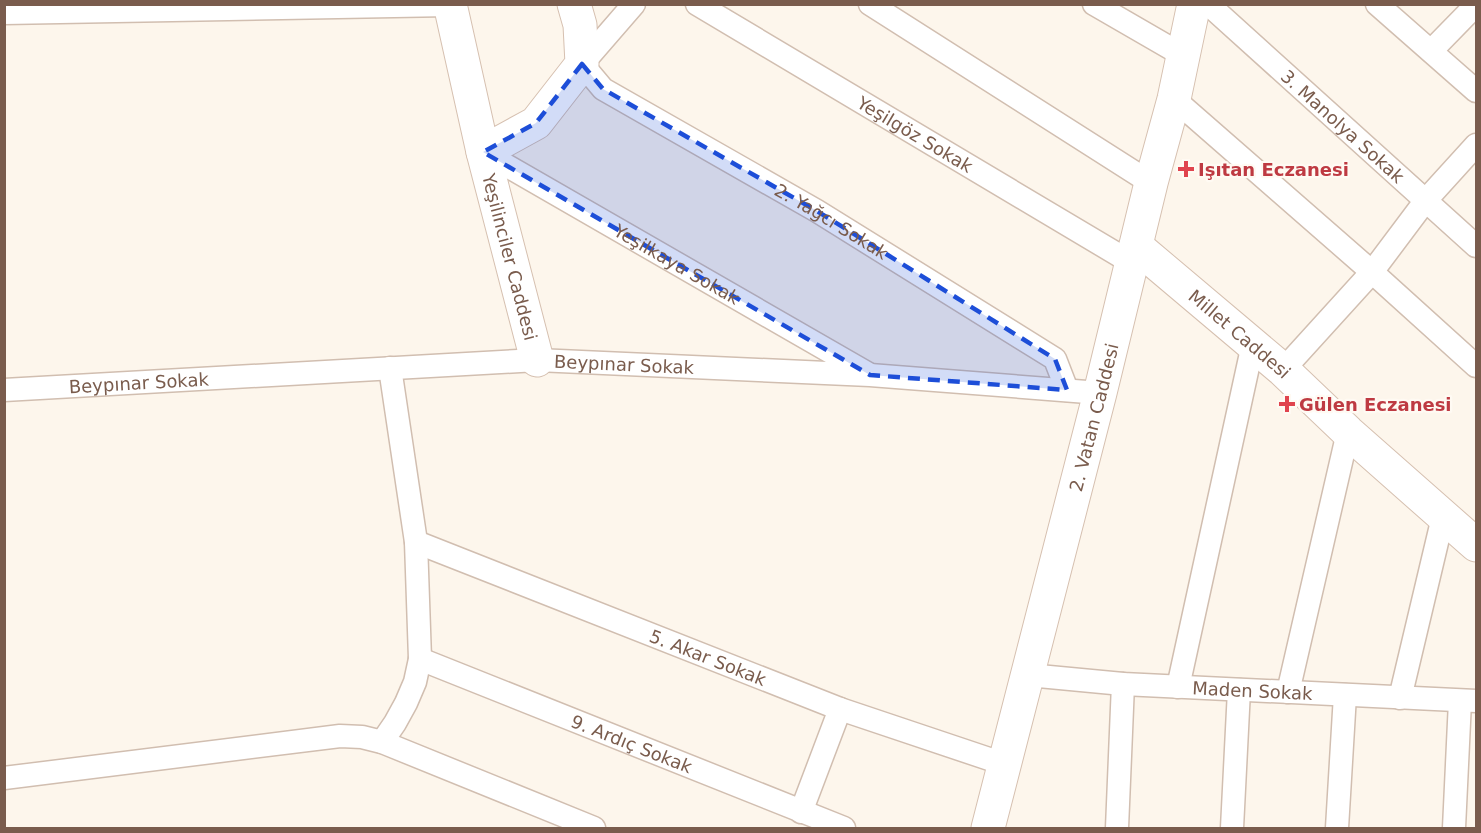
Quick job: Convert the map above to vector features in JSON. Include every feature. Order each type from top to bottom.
[{"type":"main road","points":[[574,4],[580,25],[582,64]]},
{"type":"main road","name":"2. Vatan Caddesi","points":[[988,828],[1100,393],[1184,56],[1194,4]]},
{"type":"main road","name":"Yeşilinciler Caddesi","points":[[450,5],[483,152],[537,360]]},
{"type":"main road","name":"Yeşilinciler Caddesi","points":[[483,152],[536,123],[582,64]]},
{"type":"main road","name":"Millet Caddesi","points":[[1134,255],[1284,370],[1348,432],[1476,545]]},
{"type":"street","points":[[582,64],[634,4]]},
{"type":"street","name":"Yeşilgöz Sokak","points":[[697,4],[1134,255]]},
{"type":"street","points":[[870,4],[1151,183]]},
{"type":"street","points":[[1094,4],[1184,56]]},
{"type":"street","name":"3. Manolya Sokak","points":[[1208,4],[1476,246]]},
{"type":"street","points":[[1377,4],[1476,91]]},
{"type":"street","points":[[4,13],[450,5]]},
{"type":"street","points":[[1431,51],[1476,5]]},
{"type":"street","name":"2. Yağcı Sokak","points":[[582,64],[603,89],[817,211],[1055,359],[1067,390]]},
{"type":"street","points":[[1173,99],[1476,366]]},
{"type":"street","points":[[1284,370],[1372,272],[1426,200],[1476,146]]},
{"type":"street","name":"Yeşilkaya Sokak","points":[[483,152],[870,375]]},
{"type":"street","points":[[1178,687],[1253,344]]},
{"type":"street","name":"Beypınar Sokak","points":[[4,390],[537,360],[870,375],[1100,393]]},
{"type":"street","points":[[382,742],[406,703],[415,682],[420,659],[416,542],[390,368]]},
{"type":"street","points":[[1288,692],[1348,432]]},
{"type":"street","points":[[1400,698],[1443,517]]},
{"type":"street","name":"5. Akar Sokak","points":[[416,542],[840,709],[1004,764]]},
{"type":"street","name":"9. Ardıç Sokak","points":[[420,659],[844,828]]},
{"type":"street","name":"Maden Sokak","points":[[1028,675],[1124,684],[1468,701]]},
{"type":"street","points":[[1117,828],[1124,684]]},
{"type":"street","points":[[1232,828],[1239,690]]},
{"type":"street","points":[[1337,828],[1345,695]]},
{"type":"street","points":[[1454,828],[1468,701]]},
{"type":"street","points":[[801,812],[840,709]]},
{"type":"street","points":[[4,778],[340,736],[362,737],[382,742],[594,828]]},
{"type":"highlighted area","points":[[582,64],[603,89],[817,211],[1055,359],[1067,390],[870,375],[483,152],[536,123]]},
{"type":"place","name":"Işıtan Eczanesi","points":[[1186,169]]},
{"type":"place","name":"Gülen Eczanesi","points":[[1287,404]]}]
